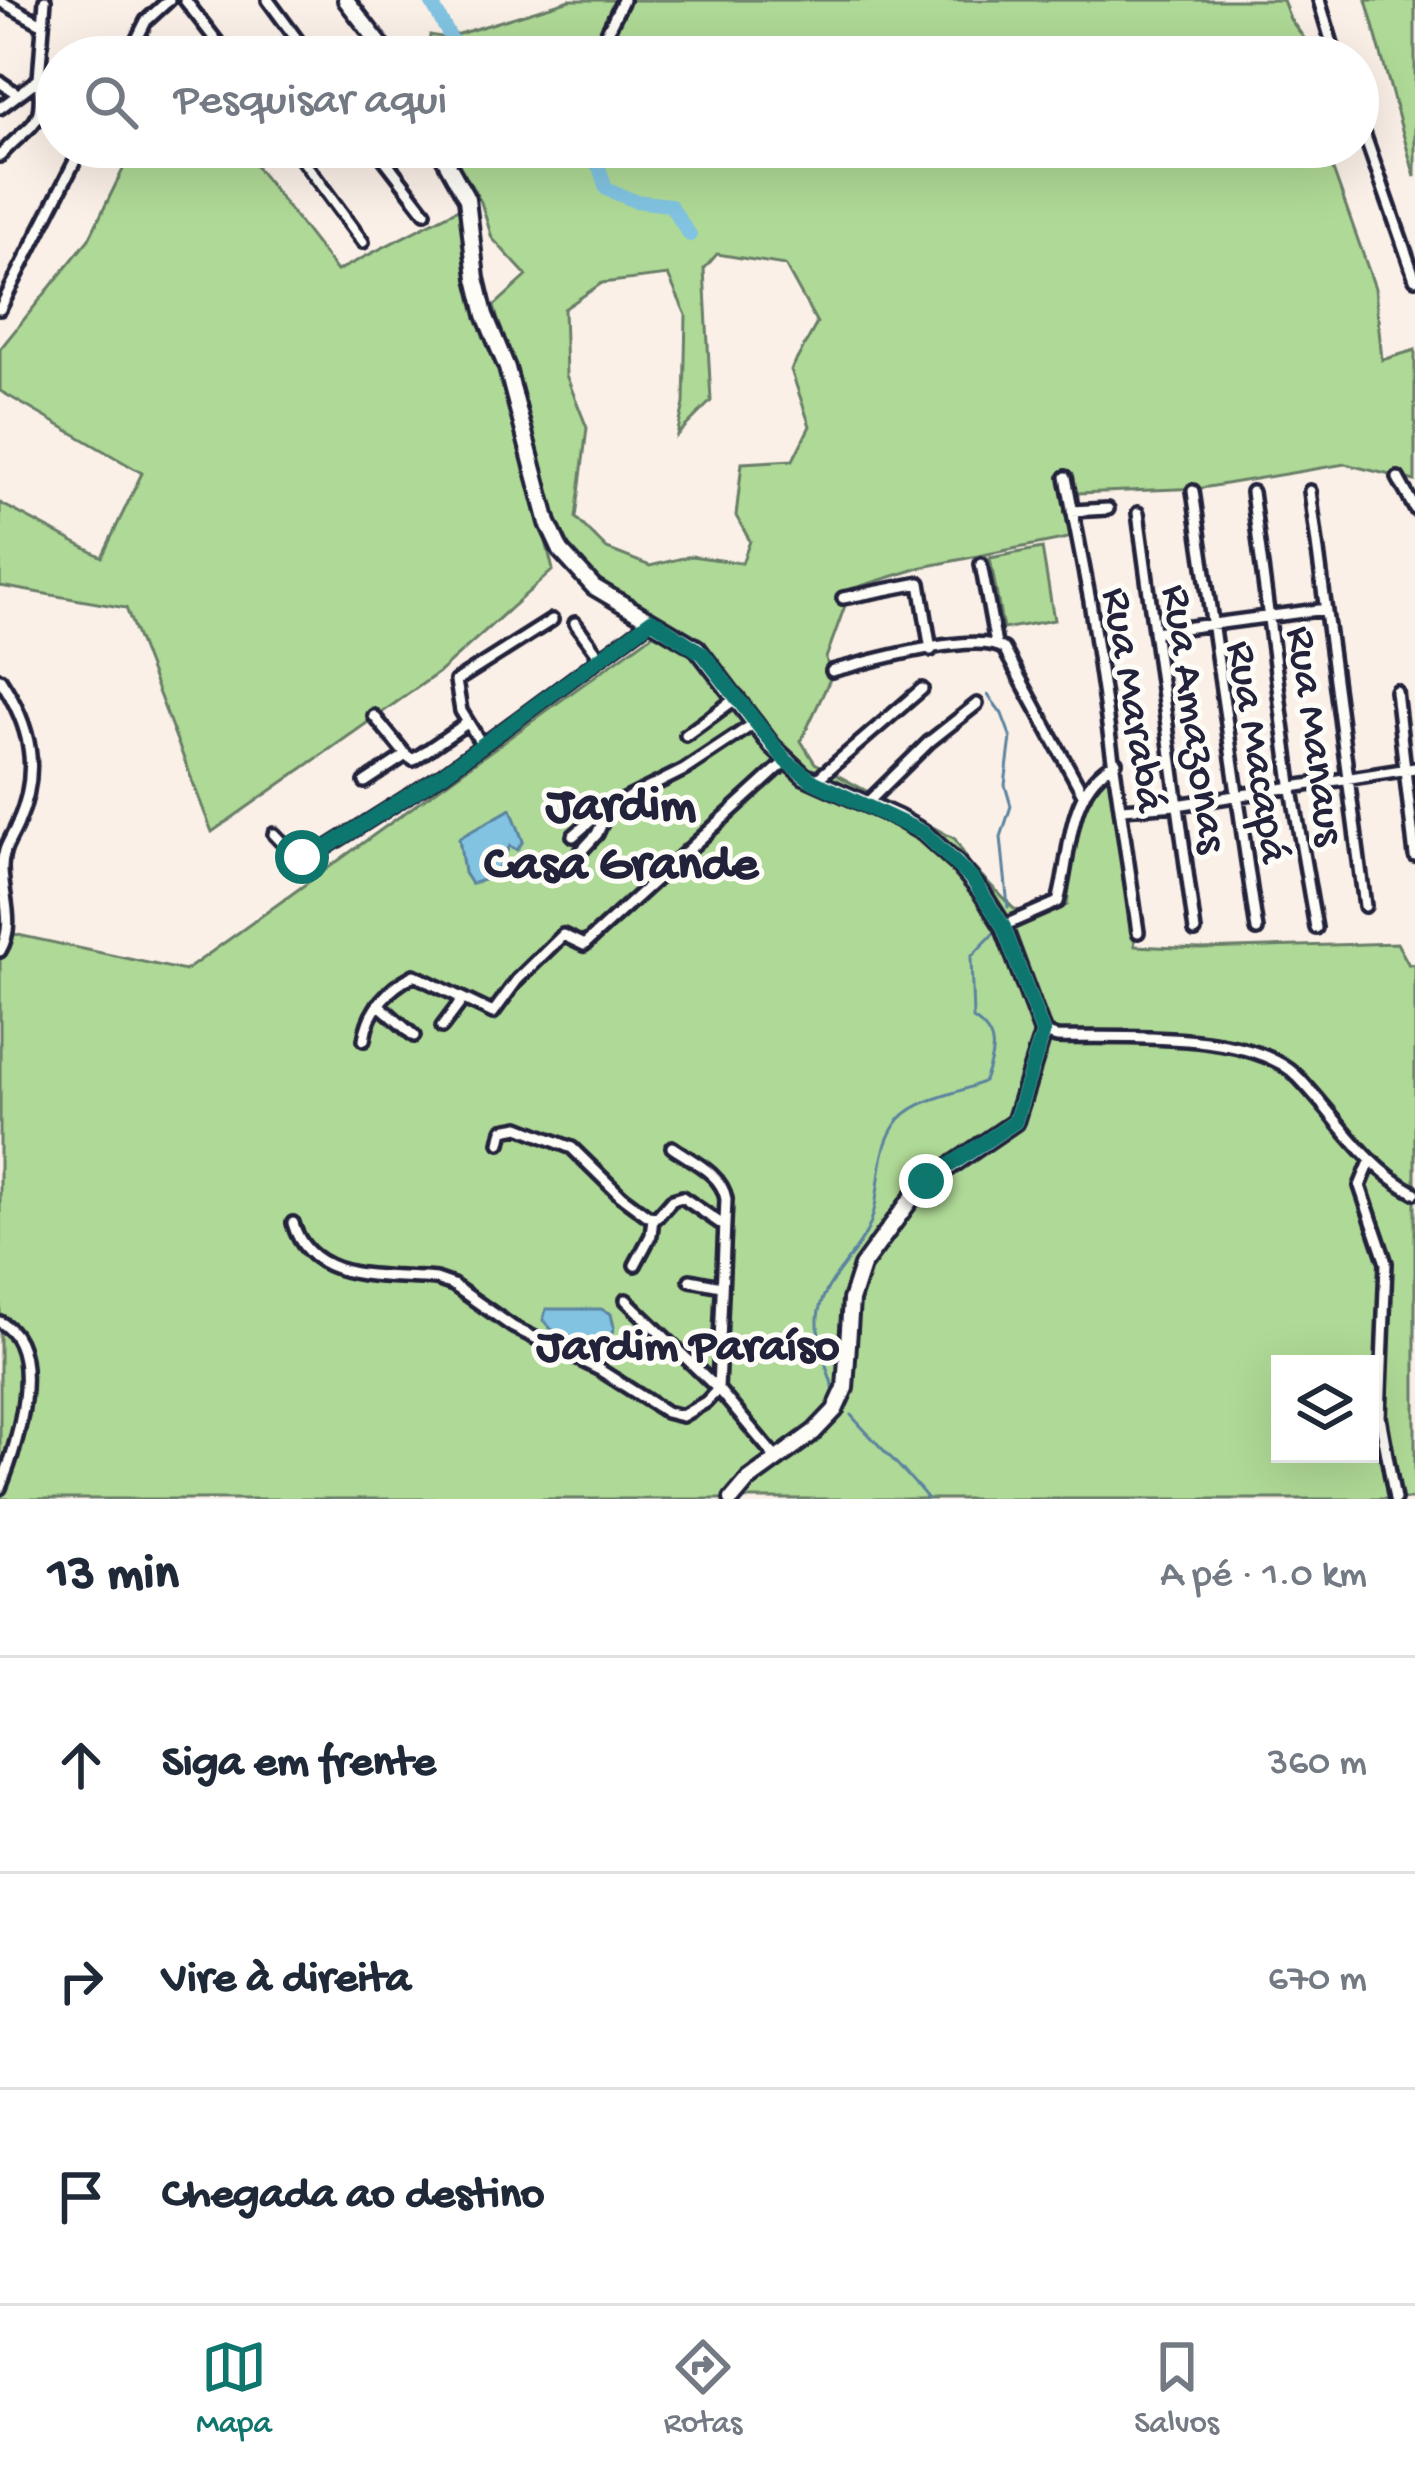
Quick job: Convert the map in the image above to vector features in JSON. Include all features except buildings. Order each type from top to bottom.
[{"type":"main road","points":[[346,0],[374,36]]},
{"type":"main road","points":[[450,168],[467,199],[482,303],[510,379],[552,536],[584,579],[697,648],[786,761],[814,782],[924,833],[973,880],[1003,926],[1043,1033],[1015,1122],[920,1186],[865,1260],[851,1300],[843,1396],[824,1423],[748,1480],[733,1499]]},
{"type":"street","points":[[40,36],[45,0]]},
{"type":"street","points":[[138,36],[146,21],[169,0]]},
{"type":"street","points":[[185,0],[213,36]]},
{"type":"street","points":[[268,0],[295,36]]},
{"type":"street","points":[[607,32],[623,0]]},
{"type":"street","points":[[1318,0],[1329,36]]},
{"type":"street","points":[[0,1],[40,23]]},
{"type":"street","points":[[0,108],[36,81]]},
{"type":"street","points":[[0,82],[16,93]]},
{"type":"street","points":[[1,152],[36,122]]},
{"type":"street","points":[[0,309],[4,287],[70,168]]},
{"type":"street","points":[[309,168],[364,242]]},
{"type":"street","points":[[391,168],[425,212]]},
{"type":"street","points":[[1376,168],[1415,279]]},
{"type":"street","name":"Rua Marabá","points":[[1066,477],[1116,762],[1138,932]]},
{"type":"street","points":[[1398,478],[1415,509]]},
{"type":"street","name":"Rua Macapá","points":[[1193,491],[1257,929]]},
{"type":"street","points":[[1310,491],[1365,906]]},
{"type":"street","name":"Rua Manaus","points":[[1252,492],[1291,784],[1316,928]]},
{"type":"street","points":[[1072,511],[1108,508]]},
{"type":"street","name":"Rua Amazonas","points":[[1138,513],[1195,932]]},
{"type":"street","points":[[981,564],[996,644]]},
{"type":"street","points":[[843,598],[920,583],[931,650]]},
{"type":"street","points":[[1154,632],[1325,609]]},
{"type":"street","points":[[482,746],[467,723],[456,681],[552,620]]},
{"type":"street","points":[[274,834],[294,855],[313,856],[482,746],[652,620]]},
{"type":"street","points":[[575,623],[600,657]]},
{"type":"street","points":[[832,671],[983,641],[996,644],[1004,649],[1084,796]]},
{"type":"street","points":[[0,679],[22,719],[33,753],[28,796],[3,846],[8,916],[0,951]]},
{"type":"street","points":[[814,782],[922,688]]},
{"type":"street","points":[[1396,691],[1411,768],[1415,856]]},
{"type":"street","points":[[686,735],[738,697]]},
{"type":"street","points":[[867,803],[928,742],[977,704]]},
{"type":"street","points":[[374,716],[413,760],[424,757],[467,723]]},
{"type":"street","points":[[572,836],[609,808],[684,770],[755,723]]},
{"type":"street","points":[[365,782],[406,755]]},
{"type":"street","points":[[364,1040],[367,1017],[413,976],[493,1013],[517,980],[563,935],[584,945],[786,761]]},
{"type":"street","points":[[1003,926],[1058,902],[1074,818],[1100,772],[1116,762]]},
{"type":"street","points":[[1122,809],[1177,805],[1411,768]]},
{"type":"street","points":[[562,872],[597,834],[609,808]]},
{"type":"street","points":[[442,1028],[463,1000]]},
{"type":"street","points":[[378,1004],[414,1036]]},
{"type":"street","points":[[1043,1033],[1203,1043],[1272,1058],[1297,1075],[1370,1162],[1415,1193]]},
{"type":"street","points":[[500,1143],[501,1133],[512,1126],[564,1144],[653,1218]]},
{"type":"street","points":[[293,1222],[305,1252],[328,1266],[453,1285],[490,1314],[675,1416],[695,1410],[718,1390],[724,1188],[672,1148]]},
{"type":"street","points":[[1370,1162],[1360,1186],[1386,1263],[1381,1418],[1395,1499]]},
{"type":"street","points":[[635,1264],[651,1235],[653,1218],[672,1200],[682,1197],[723,1225]]},
{"type":"street","points":[[690,1280],[721,1286]]},
{"type":"street","points":[[626,1300],[718,1390],[776,1459]]},
{"type":"street","points":[[0,1322],[15,1330],[20,1342],[24,1380],[19,1436],[0,1489]]},
{"type":"green space","points":[[570,0],[1283,0],[1303,36],[453,36]]},
{"type":"green space","points":[[1366,0],[1415,0],[1415,177],[1379,36]]},
{"type":"green space","points":[[124,168],[257,168],[337,271],[464,206],[553,570],[438,673],[212,832],[126,608],[0,586],[0,503],[102,557],[142,473],[0,391],[0,349],[89,239]]},
{"type":"green space","points":[[461,168],[1332,168],[1375,288],[1382,360],[1415,350],[1415,481],[1345,464],[1202,488],[1078,493],[1078,536],[923,567],[851,589],[826,658],[831,677],[801,741],[815,763],[955,839],[970,864],[1013,908],[1031,917],[1067,905],[1083,811],[1090,794],[1112,770],[1135,946],[1200,949],[1397,943],[1409,965],[1415,964],[1415,1499],[0,1499],[0,931],[185,971],[667,624],[585,576],[562,547],[494,306],[527,276],[492,238],[481,202]],"holes":[[[717,254],[785,265],[817,323],[791,370],[810,426],[793,460],[742,463],[736,516],[750,541],[742,563],[691,556],[650,566],[607,549],[576,518],[587,428],[566,375],[564,309],[602,283],[668,275],[686,315],[684,404],[677,435],[711,401],[704,269]]]},
{"type":"green space","points":[[1042,548],[1054,620],[1003,629],[990,558]]},
{"type":"water","points":[[511,809],[523,841],[517,850],[510,846],[493,877],[471,884],[464,873],[459,838]]},
{"type":"water","points":[[546,1309],[601,1309],[611,1314],[614,1327],[605,1354],[551,1329],[543,1320]]},
{"type":"waterway","points":[[430,0],[450,36]]},
{"type":"waterway","points":[[599,168],[606,189],[635,201],[670,205],[690,235]]},
{"type":"waterway","points":[[988,695],[1011,738],[1005,785],[1011,806],[1001,837],[1008,907]]},
{"type":"waterway","points":[[834,1390],[819,1336],[820,1306],[872,1219],[884,1150],[895,1125],[913,1108],[984,1081],[992,1047],[988,1032],[973,1019],[971,957],[994,933]]},
{"type":"waterway","points":[[851,1415],[928,1499]]},
{"type":"district","name":"Jardim Casa Grande","points":[[621,829]]},
{"type":"district","name":"Jardim Paraíso","points":[[688,1341]]},
{"type":"route","points":[[302,857],[313,856],[443,774],[652,620],[703,654],[786,761],[814,782],[924,833],[973,880],[1003,926],[1043,1033],[1021,1107],[1015,1122],[1001,1135],[926,1181]]}]
